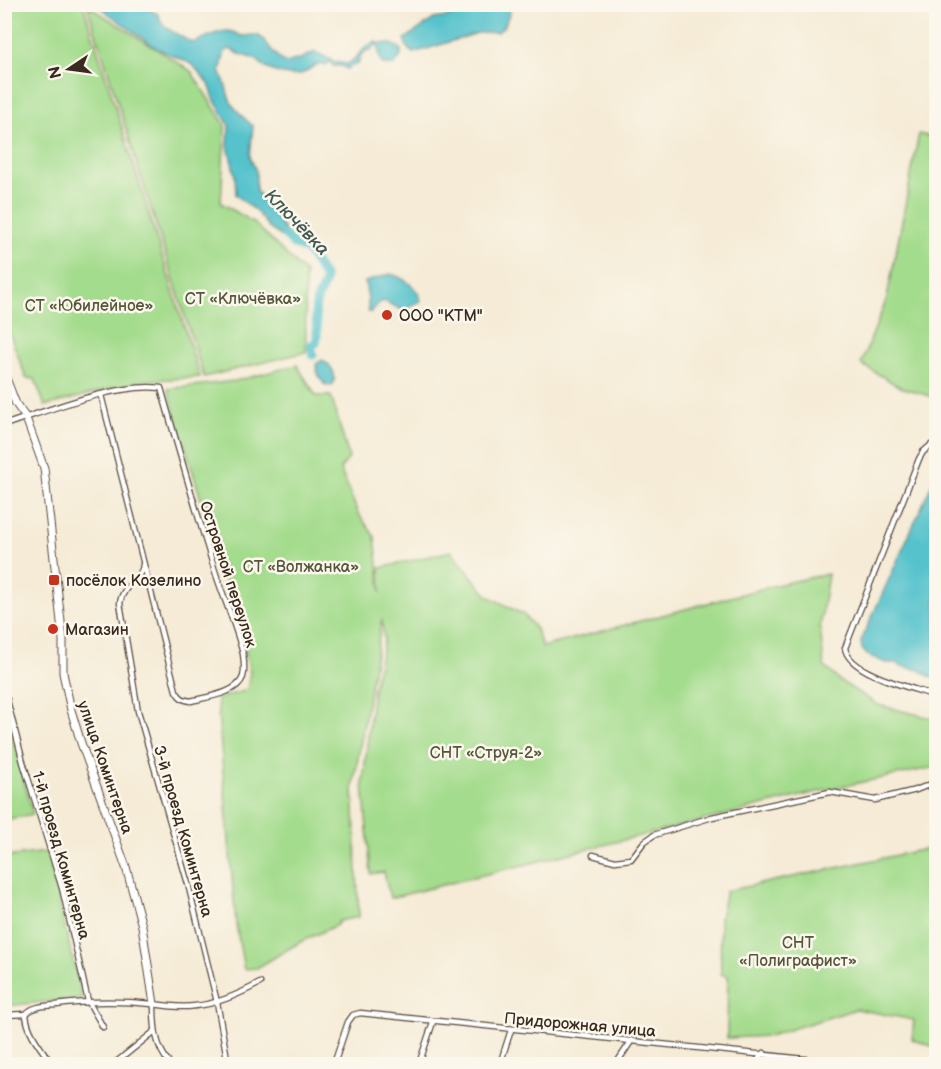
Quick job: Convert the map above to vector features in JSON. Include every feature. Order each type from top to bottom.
[{"type":"street","name":"улица Коминтерна","points":[[4,373],[16,404],[26,418],[44,468],[63,640],[63,674],[81,743],[126,867],[142,926],[153,1004],[154,1032],[170,1065]]},
{"type":"street","name":"Островной переулок","points":[[101,395],[136,387],[161,387],[213,567],[236,630],[244,668],[243,678],[238,685],[191,701],[179,697],[142,555]]},
{"type":"street","points":[[4,425],[101,395],[142,555]]},
{"type":"street","points":[[936,441],[923,452],[919,459],[845,648],[848,659],[863,670],[936,696]]},
{"type":"street","name":"3-й проезд Коминтерна","points":[[142,555],[143,569],[127,586],[120,603],[138,711],[188,884],[217,1002],[228,1065]]},
{"type":"street","name":"1-й проезд Коминтерна","points":[[4,688],[26,773],[62,888],[88,1001],[103,1027]]},
{"type":"street","points":[[593,855],[615,861],[631,859],[644,842],[654,835],[712,817],[830,792],[875,800],[936,782]]},
{"type":"street","points":[[4,1015],[26,1014],[41,1006],[88,1001],[187,1007],[217,1002],[245,992],[260,983]]},
{"type":"street","name":"Придорожная улица","points":[[334,1065],[348,1022],[353,1015],[360,1013],[764,1053],[814,1060]]},
{"type":"street","points":[[26,1014],[33,1036],[52,1065]]},
{"type":"street","points":[[419,1065],[433,1022]]},
{"type":"street","points":[[500,1065],[511,1029]]},
{"type":"street","points":[[114,1065],[154,1032]]},
{"type":"street","points":[[616,1065],[632,1040]]},
{"type":"street","points":[[754,1065],[764,1053]]},
{"type":"green space","name":"СТ «Юбилейное»","points":[[5,4],[83,4],[200,377],[140,381],[45,406],[35,379],[26,378],[5,320]]},
{"type":"green space","name":"СТ «Ключёвка»","points":[[87,5],[191,71],[225,125],[221,203],[253,222],[305,273],[306,352],[204,377]]},
{"type":"green space","points":[[919,134],[936,138],[936,398],[900,387],[861,364],[887,298]]},
{"type":"green space","name":"СНТ «Струя-2»","points":[[297,365],[316,396],[331,396],[349,458],[340,469],[358,513],[375,537],[381,593],[380,568],[451,551],[488,596],[524,615],[536,629],[542,647],[776,585],[828,574],[820,627],[824,666],[840,681],[878,705],[936,719],[936,767],[829,789],[390,898],[384,872],[371,874],[363,783],[373,689],[384,641],[382,619],[353,787],[359,917],[339,921],[337,925],[300,942],[257,968],[244,969],[236,925],[217,699],[247,690],[250,673],[244,643],[168,389],[235,381]]},
{"type":"green space","points":[[5,711],[33,814],[4,820]]},
{"type":"green space","name":"СНТ «Полиграфист»","points":[[936,847],[936,1048],[912,1039],[914,1020],[856,1009],[769,1036],[727,1038],[728,976],[721,974],[720,918],[726,891]]},
{"type":"green space","points":[[47,852],[82,998],[5,1006],[5,857]]},
{"type":"water","points":[[488,4],[512,5],[505,25],[498,32],[478,33],[414,53],[407,48],[405,39],[434,19],[452,16]]},
{"type":"water","name":"Ключёвка","points":[[99,5],[140,5],[158,14],[168,29],[192,43],[223,31],[243,36],[257,35],[286,63],[315,52],[336,62],[347,64],[375,42],[401,49],[401,56],[394,65],[382,64],[378,46],[375,44],[371,51],[368,50],[361,55],[359,62],[347,69],[342,66],[333,66],[330,61],[326,65],[317,65],[302,74],[294,75],[269,70],[257,60],[230,49],[225,51],[220,72],[229,97],[237,110],[253,126],[250,157],[256,171],[256,191],[293,244],[270,229],[257,212],[236,195],[235,175],[228,146],[229,125],[215,101],[209,84],[192,64],[158,49]]},
{"type":"water","points":[[390,274],[410,284],[420,296],[421,301],[410,306],[406,312],[384,301],[368,312],[365,282]]},
{"type":"water","points":[[322,360],[333,371],[332,386],[324,384],[318,374],[316,364]]},
{"type":"water","points":[[936,475],[936,680],[919,670],[896,663],[886,663],[867,655],[862,649],[861,641]]},
{"type":"waterway","name":"Ключёвка","points":[[286,236],[293,244],[307,250],[325,278],[316,304],[317,338],[316,343],[311,345],[313,355]]},
{"type":"place","name":"ООО \"КТМ\"","points":[[387,315]]},
{"type":"place","name":"посёлок Козелино","points":[[54,580]]},
{"type":"place","name":"Магазин","points":[[53,629]]},
{"type":"park label","name":"СТ «Волжанка»","points":[[301,566]]}]
